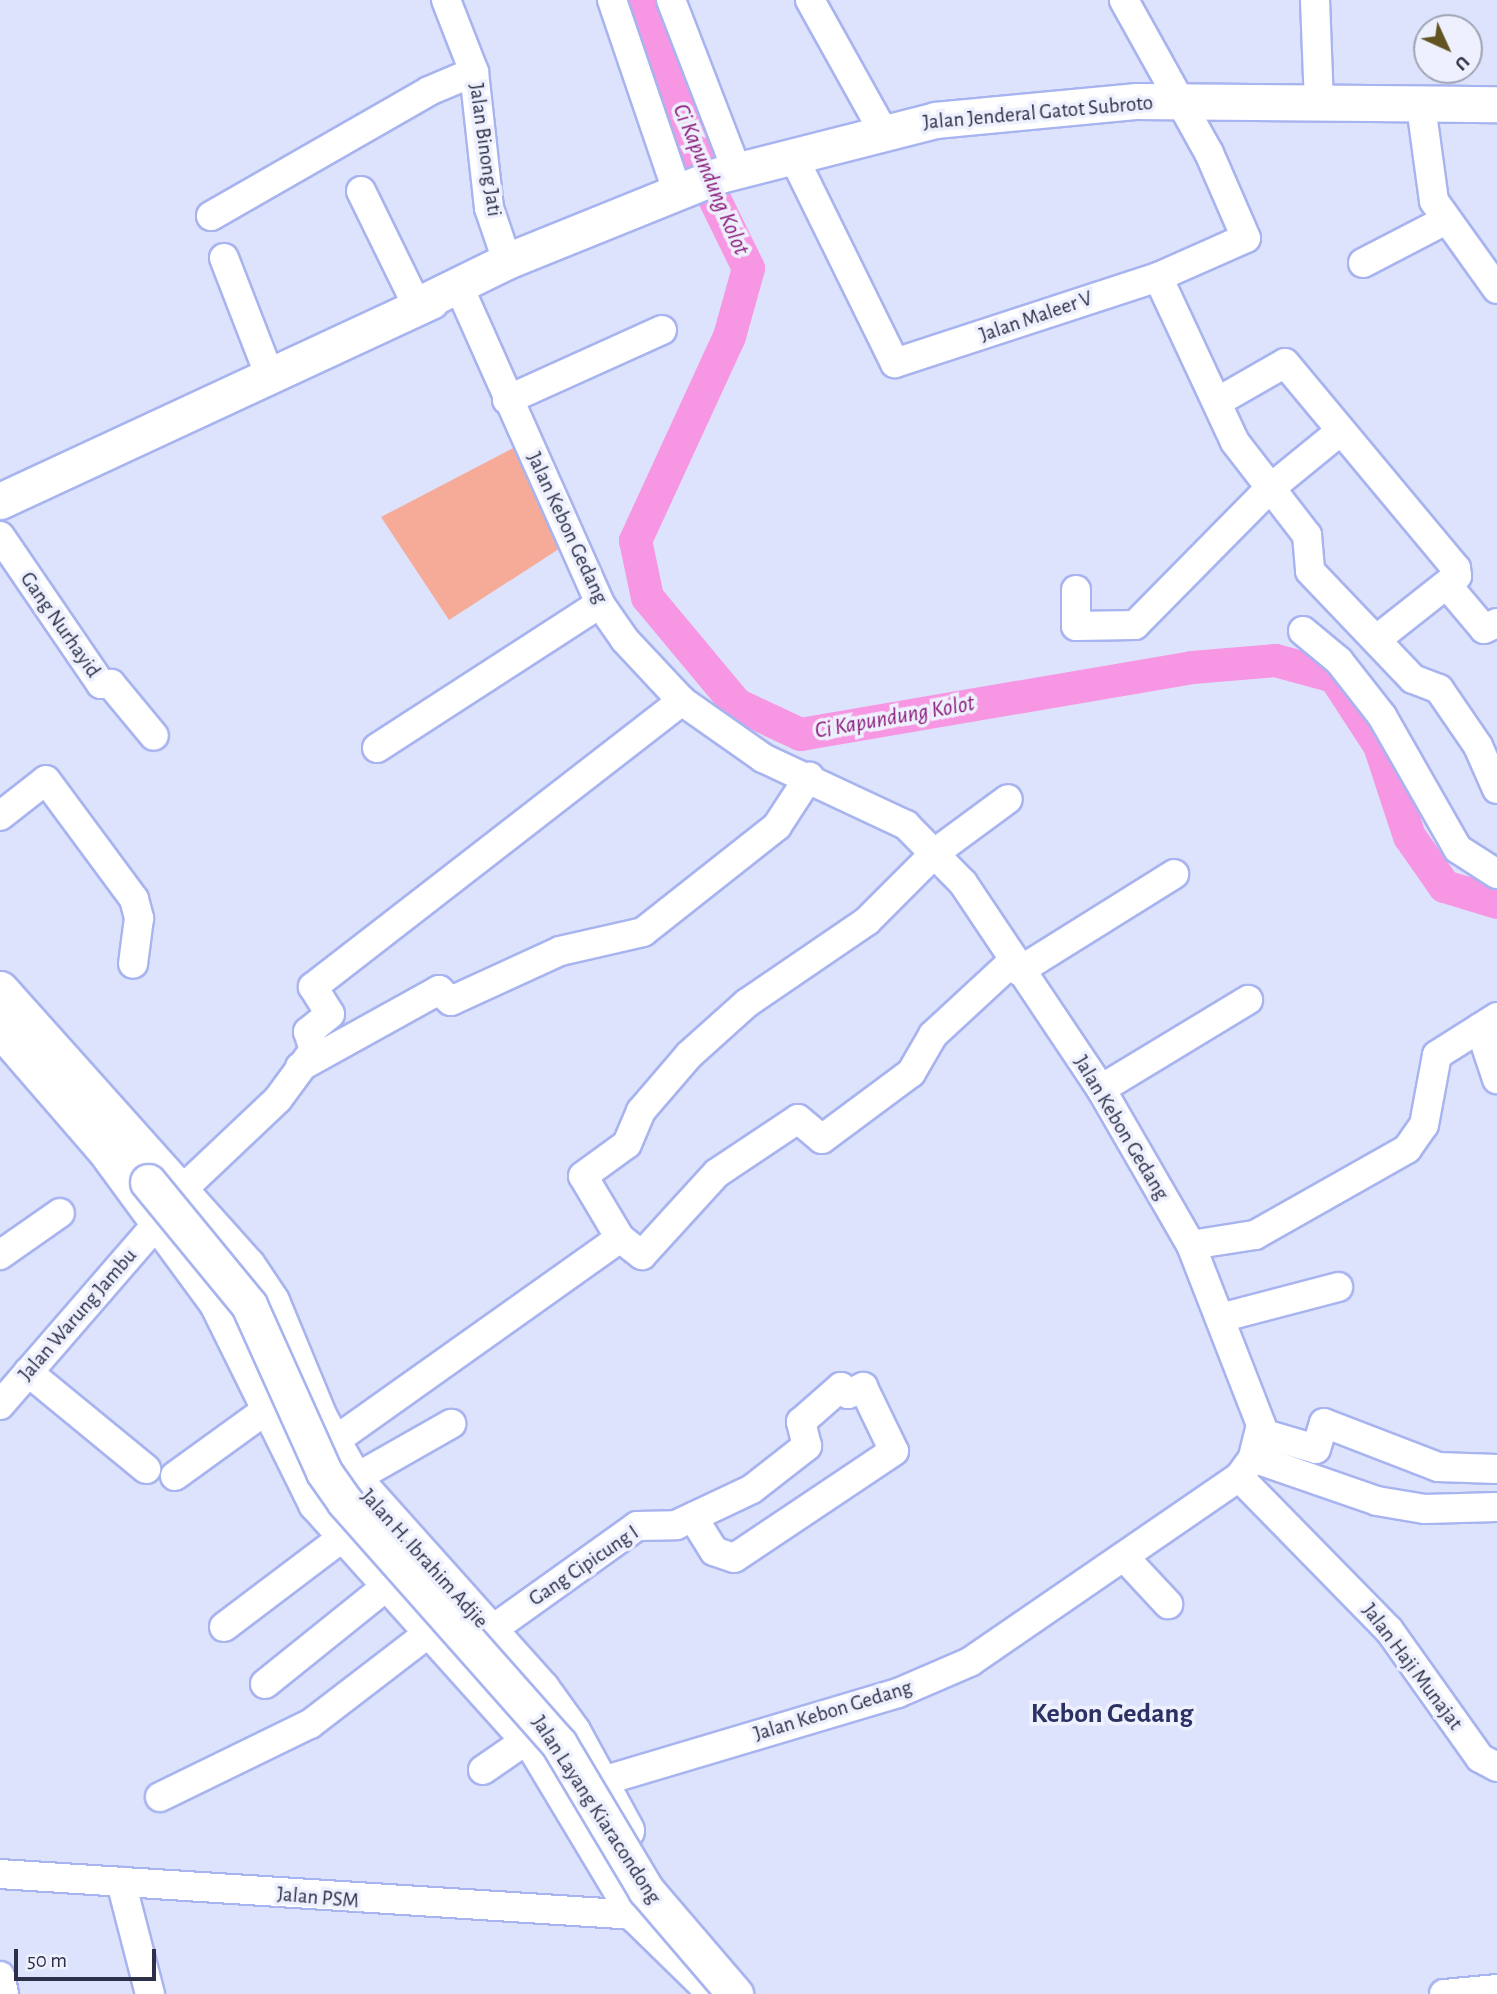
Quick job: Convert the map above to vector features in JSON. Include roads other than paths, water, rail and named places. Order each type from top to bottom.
[{"type":"main road","name":"Jalan Jenderal Gatot Subroto","points":[[0,501],[413,305],[680,190],[729,173],[883,131],[990,113],[1178,101],[1421,106],[1497,104]]},
{"type":"main road","name":"Jalan Jenderal Gatot Subroto","points":[[413,305],[460,289],[513,260]]},
{"type":"main road","name":"Jalan Jenderal Gatot Subroto","points":[[0,494],[204,405]]},
{"type":"main road","name":"Jalan H. Ibrahim Adjie","points":[[0,989],[114,1143],[156,1225],[217,1303],[308,1492],[343,1537],[528,1740],[561,1784],[635,1912],[717,1994]]},
{"type":"main road","name":"Jalan H. Ibrahim Adjie","points":[[0,1029],[114,1143],[184,1188],[271,1301],[333,1442],[354,1479],[541,1688],[602,1782],[662,1889],[748,1993]]},
{"type":"main road","name":"Jalan Layang Kiaracondong","points":[[114,1143],[249,1305],[324,1472],[345,1502],[559,1744],[646,1889],[748,1993]]},
{"type":"main road","points":[[635,1912],[637,1876],[662,1889]]},
{"type":"street","name":"Jalan Binong Jati","points":[[446,0],[474,72],[489,208],[513,260]]},
{"type":"street","points":[[612,0],[680,190]]},
{"type":"street","points":[[671,0],[729,173]]},
{"type":"street","points":[[810,0],[883,131]]},
{"type":"street","points":[[1124,0],[1178,101]]},
{"type":"street","points":[[1315,0],[1319,105]]},
{"type":"street","points":[[211,216],[429,91],[474,72]]},
{"type":"street","name":"Jalan Maleer V","points":[[793,156],[895,363],[1158,277],[1248,234],[1178,101]]},
{"type":"street","points":[[1421,106],[1425,170],[1444,221],[1497,289]]},
{"type":"street","points":[[361,191],[413,305]]},
{"type":"street","points":[[1363,263],[1444,221]]},
{"type":"street","points":[[224,258],[269,374]]},
{"type":"street","points":[[1158,277],[1217,402],[1267,491],[1307,535],[1310,571],[1413,679],[1439,689],[1478,746],[1497,789]]},
{"type":"street","name":"Jalan Kebon Gedang","points":[[460,289],[507,400],[600,604],[682,701],[763,758],[806,772],[887,813],[936,852],[1101,1089],[1191,1245],[1224,1317],[1259,1411],[1251,1456],[1126,1559],[970,1662],[898,1693],[602,1782]]},
{"type":"street","points":[[507,400],[662,330]]},
{"type":"street","points":[[1217,402],[1281,362],[1338,433],[1457,568],[1447,585],[1376,640]]},
{"type":"street","points":[[1076,590],[1076,626],[1135,625],[1267,491],[1338,433]]},
{"type":"street","name":"Gang Nurhayid","points":[[0,536],[101,684],[111,684],[154,736]]},
{"type":"street","points":[[1447,585],[1484,629],[1497,623]]},
{"type":"street","points":[[377,748],[600,604]]},
{"type":"street","points":[[1303,631],[1339,661],[1382,716],[1458,849],[1495,869]]},
{"type":"street","points":[[184,1188],[298,1072],[314,1050],[308,1032],[330,1014],[312,988],[682,701]]},
{"type":"street","points":[[298,1072],[439,990],[451,1001],[578,945],[643,932],[777,826],[806,772]]},
{"type":"street","points":[[0,816],[46,780],[134,900],[139,918],[134,964]]},
{"type":"street","points":[[1008,799],[936,852],[867,921],[728,1018],[636,1122],[627,1144],[582,1179],[620,1238],[642,1255],[721,1171],[798,1119],[822,1139],[911,1073],[933,1035],[1016,966],[1174,874]]},
{"type":"street","points":[[1101,1089],[1248,1000]]},
{"type":"street","points":[[1191,1245],[1255,1235],[1407,1149],[1424,1125],[1435,1058],[1489,1022],[1497,1079]]},
{"type":"street","points":[[4,1243],[60,1213]]},
{"type":"street","name":"Jalan Warung Jambu","points":[[10,1387],[156,1225]]},
{"type":"street","points":[[333,1442],[620,1238]]},
{"type":"street","points":[[1224,1317],[1338,1287]]},
{"type":"street","points":[[10,1387],[146,1469]]},
{"type":"street","name":"Gang Cipicung I","points":[[489,1632],[628,1531],[693,1517],[769,1477],[807,1446],[801,1423],[841,1387],[848,1394],[863,1387],[894,1451],[734,1558],[714,1552],[693,1517]]},
{"type":"street","points":[[175,1476],[269,1408]]},
{"type":"street","points":[[1251,1456],[1316,1449],[1324,1423],[1438,1467],[1497,1469]]},
{"type":"street","points":[[354,1479],[451,1424]]},
{"type":"street","points":[[1251,1456],[1377,1501],[1425,1509],[1497,1507]]},
{"type":"street","name":"Jalan Haji Munajat","points":[[1251,1456],[1389,1630],[1480,1758],[1497,1766]]},
{"type":"street","points":[[224,1627],[343,1537]]},
{"type":"street","points":[[1126,1559],[1168,1604]]},
{"type":"street","points":[[265,1684],[388,1585]]},
{"type":"street","points":[[160,1797],[310,1724],[431,1631]]},
{"type":"street","points":[[483,1770],[528,1740]]},
{"type":"street","name":"Jalan PSM","points":[[0,1874],[635,1912]]},
{"type":"street","points":[[121,1882],[149,1994]]},
{"type":"street","points":[[0,1976],[4,1994]]},
{"type":"street","points":[[1448,1993],[1497,1989]]},
{"type":"waterway","name":"Ci Kapundung Kolot","points":[[639,0],[703,176],[748,268],[729,336],[635,540],[647,597],[736,704],[800,734],[1192,667],[1275,660],[1334,676],[1379,745],[1409,836],[1444,886],[1497,902]]},
{"type":"district","name":"Kebon Gedang","points":[[1112,1714]]}]
